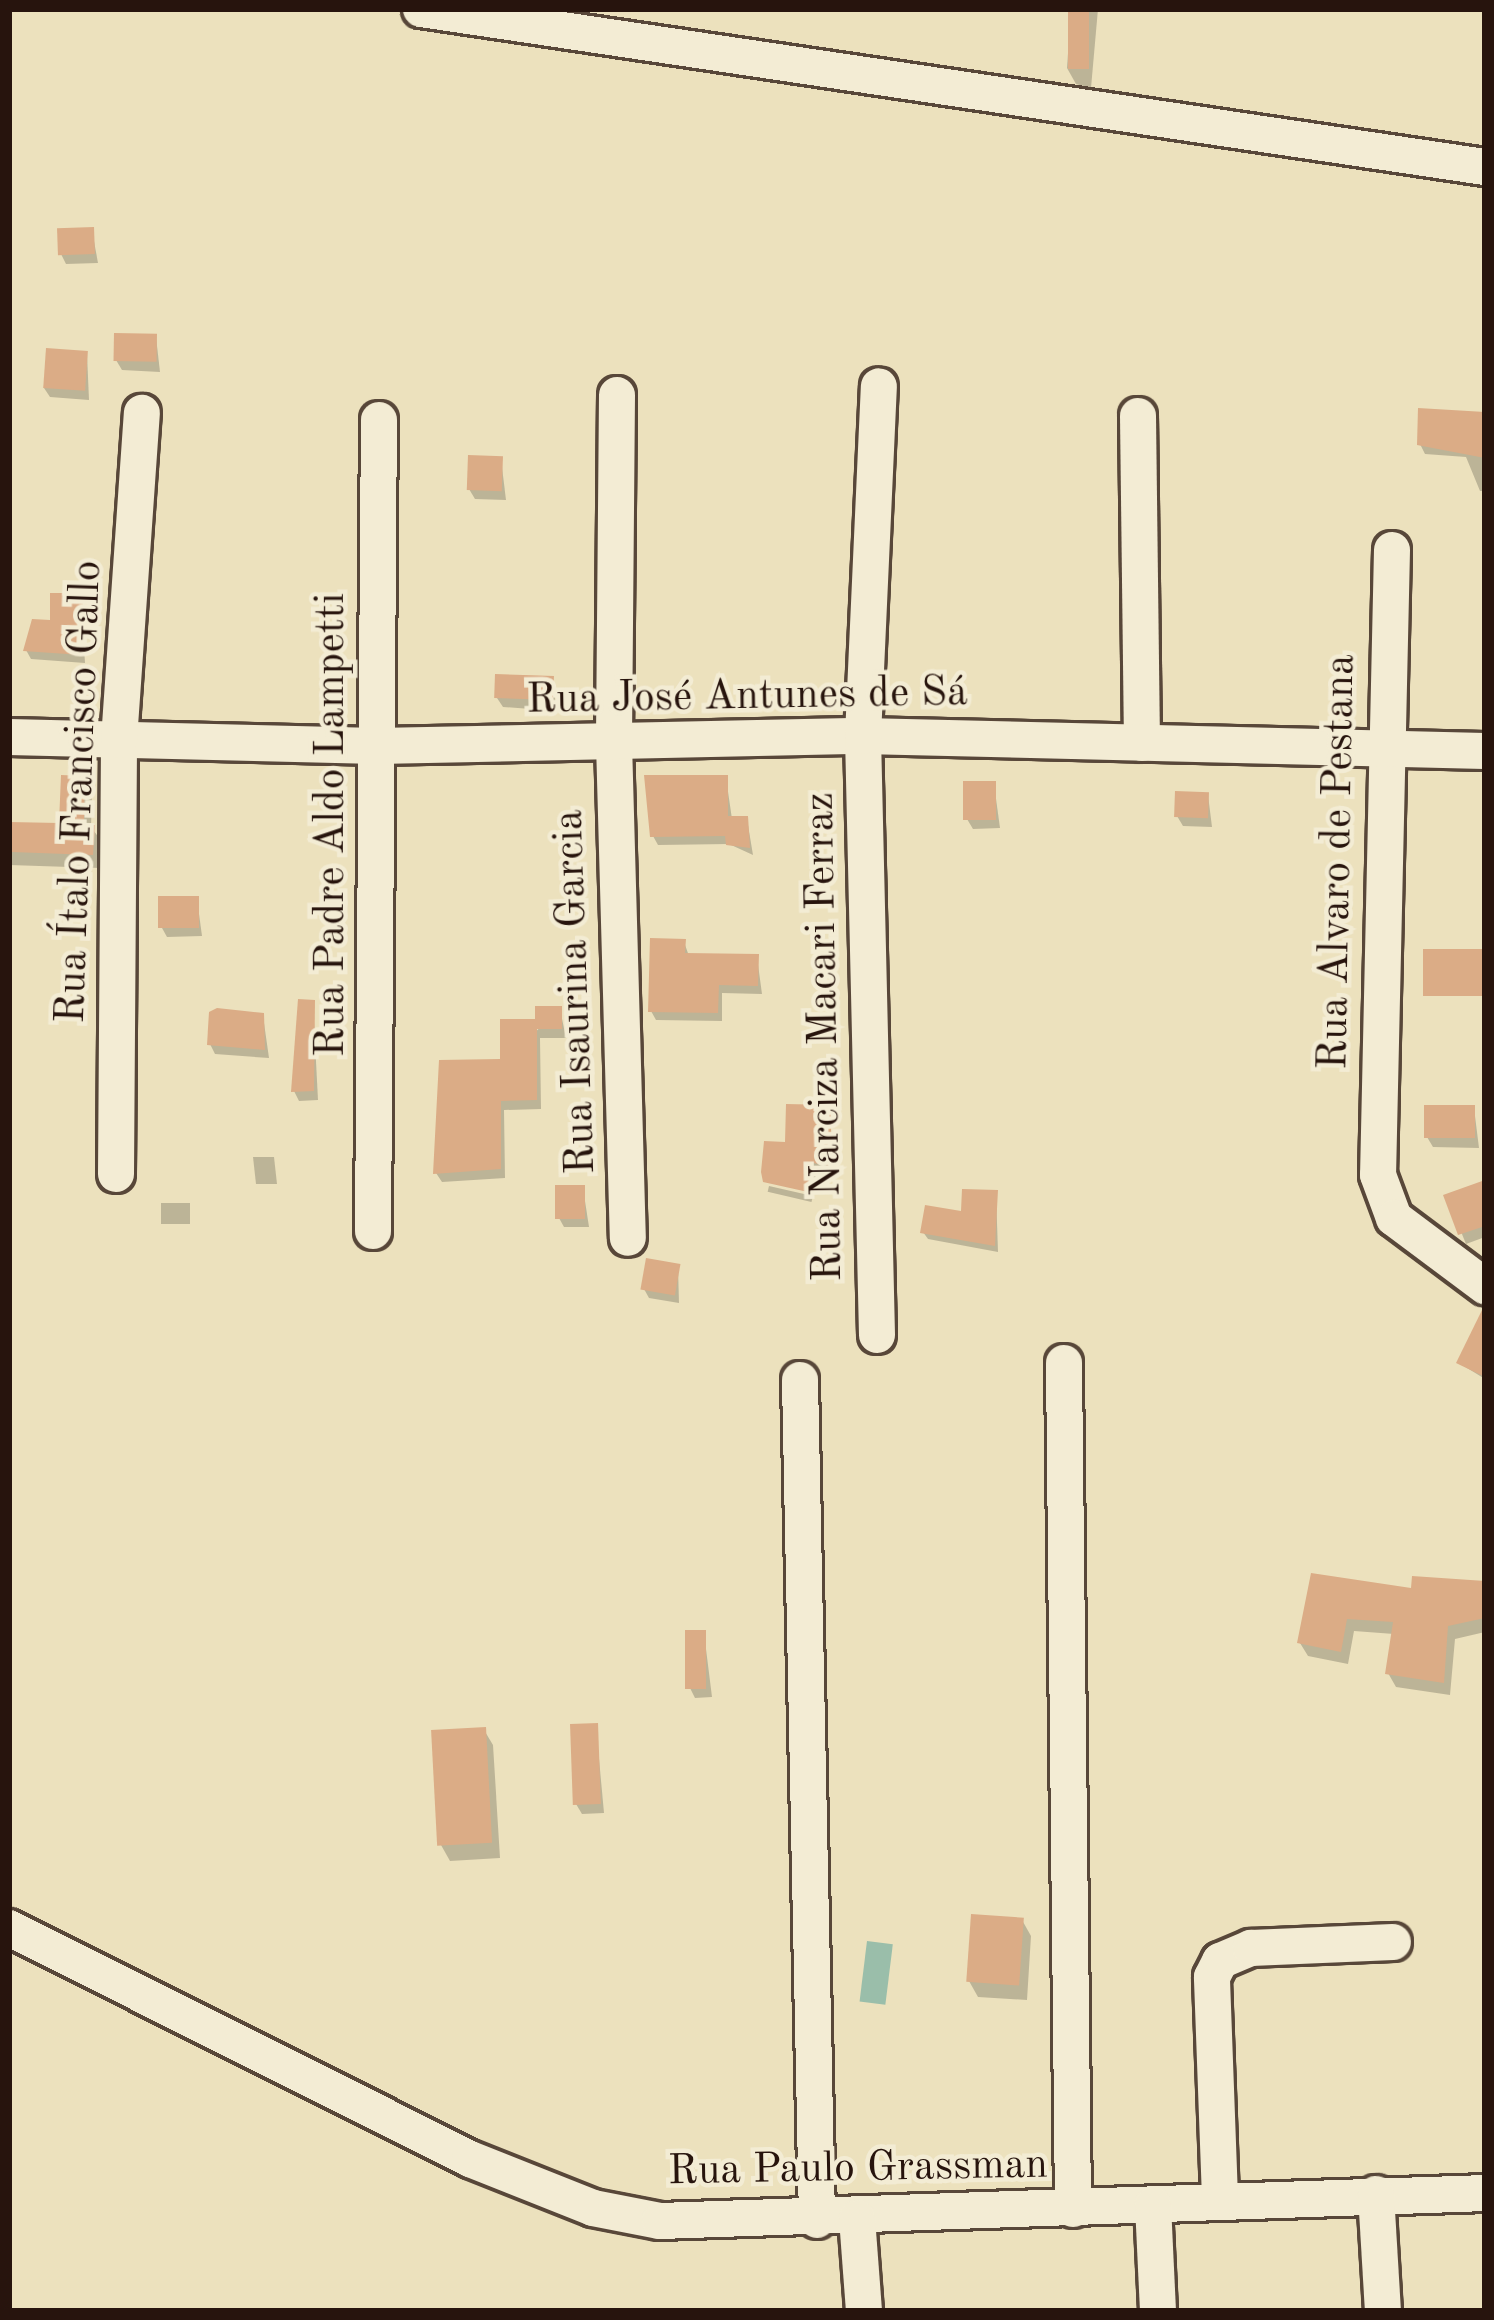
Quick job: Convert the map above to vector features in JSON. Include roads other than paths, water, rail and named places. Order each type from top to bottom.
[{"type":"street","points":[[421,9],[1485,167]]},
{"type":"street","name":"Rua Narciza Macari Ferraz","points":[[877,1336],[863,736],[879,386]]},
{"type":"street","name":"Rua Isaurina Garcia","points":[[616,395],[614,743],[628,1238]]},
{"type":"street","name":"Rua Ítalo Francisco Gallo","points":[[116,1174],[119,740],[142,413]]},
{"type":"street","points":[[1138,416],[1142,743]]},
{"type":"street","name":"Rua Padre Aldo Lampetti","points":[[373,1231],[379,420]]},
{"type":"street","name":"Rua Alvaro de Pestana","points":[[1392,550],[1383,749],[1378,1175],[1394,1218],[1485,1286]]},
{"type":"street","name":"Rua José Antunes de Sá","points":[[9,737],[377,746],[863,736],[1485,751]]},
{"type":"street","points":[[1064,1363],[1073,2209]]},
{"type":"street","points":[[800,1379],[817,2220]]},
{"type":"street","name":"Rua Paulo Grassman","points":[[9,1928],[470,2159],[593,2208],[660,2221],[817,2220],[1220,2198],[1485,2193]]},
{"type":"street","points":[[1220,2198],[1212,1977],[1220,1961],[1252,1948],[1393,1942]]},
{"type":"street","points":[[1376,2194],[1383,2311]]},
{"type":"street","points":[[1153,2205],[1158,2311]]},
{"type":"street","points":[[857,2218],[864,2311]]}]
